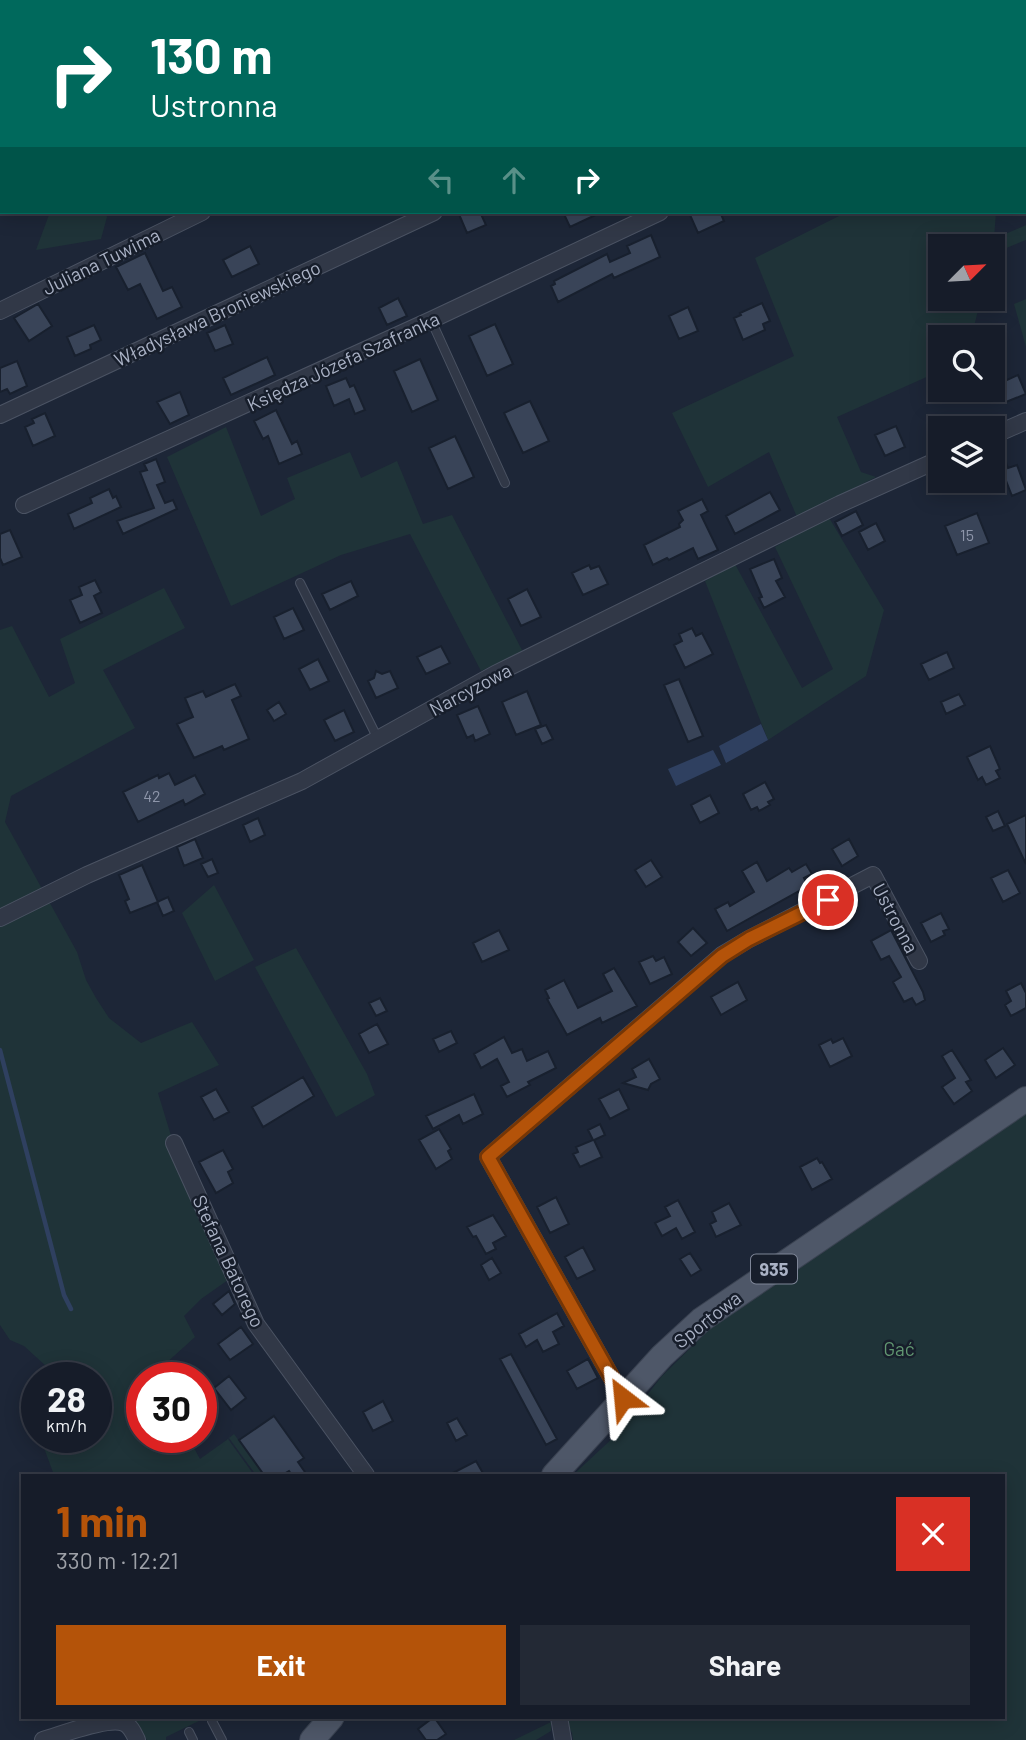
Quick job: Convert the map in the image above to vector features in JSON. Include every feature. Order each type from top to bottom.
[{"type":"main road","name":"Sportowa","points":[[555,1474],[673,1345],[706,1316],[1026,1099]]},
{"type":"main road","points":[[312,1740],[330,1719]]},
{"type":"street","name":"Juliana Tuwima","points":[[0,311],[198,214]]},
{"type":"street","name":"Władysława Broniewskiego","points":[[0,415],[430,214]]},
{"type":"street","name":"Księdza Józefa Szafranka","points":[[24,505],[431,320],[656,214]]},
{"type":"street","points":[[1005,430],[1026,421]]},
{"type":"street","name":"Narcyzowa","points":[[0,918],[87,875],[302,781],[495,674],[840,504],[928,464]]},
{"type":"street","name":"Ustronna","points":[[623,1398],[488,1157],[722,956],[749,939],[873,875],[919,961]]},
{"type":"street","name":"Stefana Batorego","points":[[174,1143],[256,1324],[365,1474]]},
{"type":"street","points":[[559,1719],[563,1740]]},
{"type":"street","points":[[43,1740],[104,1722],[122,1721],[130,1726],[137,1740]]},
{"type":"lane","points":[[431,320],[505,483]]},
{"type":"lane","points":[[300,583],[378,739]]},
{"type":"lane","points":[[212,1721],[222,1740]]},
{"type":"green space","points":[[49,214],[106,214],[101,239],[36,250]]},
{"type":"green space","points":[[843,214],[996,214],[994,234],[928,234],[928,312],[978,312],[974,325],[928,325],[928,376],[837,417],[861,472],[876,477],[797,517],[769,452],[708,487],[672,413],[794,356],[755,258]]},
{"type":"green space","points":[[1026,225],[1026,240],[1005,249],[1005,234]]},
{"type":"green space","points":[[1026,299],[1026,347],[1014,304]]},
{"type":"green space","points":[[226,427],[261,516],[295,499],[287,478],[350,452],[361,478],[397,461],[423,524],[452,515],[523,652],[481,671],[410,534],[341,555],[231,606],[167,457]]},
{"type":"green space","points":[[828,516],[884,610],[866,676],[768,740],[705,581],[735,564],[802,688],[833,669],[775,547]]},
{"type":"green space","points":[[164,588],[185,628],[103,670],[135,728],[11,796],[5,822],[77,952],[86,980],[109,1018],[141,1043],[192,1022],[219,1065],[158,1093],[172,1139],[165,1143],[228,1280],[201,1299],[184,1316],[195,1337],[167,1362],[126,1362],[126,1453],[197,1453],[200,1459],[208,1453],[217,1453],[217,1447],[228,1439],[253,1474],[54,1474],[46,1453],[112,1453],[112,1362],[42,1362],[24,1346],[10,1340],[0,1325],[0,926],[29,909],[0,917],[0,630],[12,626],[49,697],[75,683],[60,639]]},
{"type":"green space","points":[[214,885],[254,960],[215,981],[182,913]]},
{"type":"green space","points":[[296,948],[367,1074],[375,1095],[336,1117],[255,967]]},
{"type":"green space","name":"Gać","points":[[1026,1112],[1026,1740],[573,1740],[564,1719],[1005,1719],[1005,1474],[574,1474],[615,1436],[662,1376],[723,1316]]},
{"type":"green space","points":[[234,1434],[263,1474],[255,1474],[229,1438]]},
{"type":"green space","points":[[132,1719],[203,1719],[166,1737],[166,1740],[147,1740]]},
{"type":"green space","points":[[551,1722],[551,1731],[536,1740],[514,1740]]},
{"type":"water","points":[[761,724],[768,740],[726,763],[719,746]]},
{"type":"water","points":[[713,750],[721,765],[676,786],[668,769]]},
{"type":"building","points":[[459,214],[481,214],[486,225],[467,233]]},
{"type":"building","points":[[564,214],[598,214],[570,227]]},
{"type":"building","points":[[721,214],[724,221],[698,233],[690,215]]},
{"type":"building","points":[[651,235],[660,257],[614,278],[612,274],[558,302],[551,286],[555,284],[554,281],[607,254],[610,262],[630,253],[627,246]]},
{"type":"building","points":[[250,246],[259,264],[232,277],[223,260]]},
{"type":"building","points":[[145,253],[163,291],[172,287],[182,307],[157,319],[140,284],[128,290],[116,267]]},
{"type":"building","points":[[398,298],[407,316],[387,325],[379,308]]},
{"type":"building","points":[[762,303],[770,321],[763,324],[765,330],[743,340],[734,318]]},
{"type":"building","points":[[38,304],[52,326],[29,341],[14,318]]},
{"type":"building","points":[[688,307],[698,331],[679,339],[669,316]]},
{"type":"building","points":[[495,324],[513,364],[487,376],[469,336]]},
{"type":"building","points":[[94,325],[101,340],[90,345],[91,349],[75,356],[67,337]]},
{"type":"building","points":[[225,325],[233,344],[215,351],[207,333]]},
{"type":"building","points":[[267,357],[275,375],[231,395],[223,378]]},
{"type":"building","points":[[420,359],[438,400],[412,412],[394,371]]},
{"type":"building","points":[[17,361],[27,386],[10,394],[7,389],[0,392],[0,368]]},
{"type":"building","points":[[1018,375],[1026,394],[1006,402],[1005,381]]},
{"type":"building","points":[[346,378],[350,387],[354,385],[365,410],[355,414],[349,399],[334,406],[326,386]]},
{"type":"building","points":[[180,392],[189,415],[170,424],[157,402]]},
{"type":"building","points":[[530,401],[549,441],[523,453],[504,413]]},
{"type":"building","points":[[276,410],[292,444],[297,441],[302,454],[279,464],[268,436],[263,439],[254,421]]},
{"type":"building","points":[[45,413],[55,436],[33,446],[25,427],[34,423],[32,419]]},
{"type":"building","points":[[896,426],[905,447],[885,456],[875,435]]},
{"type":"building","points":[[455,436],[474,477],[448,489],[429,448]]},
{"type":"building","points":[[156,459],[165,482],[157,485],[165,503],[173,500],[177,509],[123,534],[117,521],[154,508],[140,472],[147,470],[144,464]]},
{"type":"building","points":[[1005,461],[1008,468],[1017,465],[1026,490],[1012,496],[1005,478]]},
{"type":"building","points":[[109,489],[121,507],[74,529],[68,514],[92,503],[90,498]]},
{"type":"building","points":[[770,492],[780,510],[735,534],[726,516]]},
{"type":"building","points":[[702,499],[708,511],[701,515],[718,550],[698,559],[693,548],[653,565],[644,545],[680,527],[679,524],[683,520],[678,511]]},
{"type":"building","points":[[856,511],[863,525],[842,536],[835,522]]},
{"type":"building","points":[[977,513],[989,543],[957,555],[945,526]]},
{"type":"building","points":[[876,523],[885,541],[868,550],[859,532]]},
{"type":"building","points":[[10,530],[22,557],[3,565],[0,558],[0,534]]},
{"type":"building","points":[[774,559],[782,578],[776,581],[785,597],[764,608],[750,569]]},
{"type":"building","points":[[589,565],[591,569],[599,566],[608,584],[583,595],[572,573]]},
{"type":"building","points":[[95,580],[101,592],[94,596],[102,613],[80,623],[70,600],[82,595],[79,587]]},
{"type":"building","points":[[351,581],[358,596],[330,610],[322,594]]},
{"type":"building","points":[[527,589],[541,617],[521,626],[508,599]]},
{"type":"building","points":[[293,608],[304,630],[284,639],[274,617]]},
{"type":"building","points":[[692,628],[696,636],[702,633],[713,654],[685,668],[674,645],[682,641],[679,634]]},
{"type":"building","points":[[441,646],[450,663],[426,674],[417,657]]},
{"type":"building","points":[[947,652],[954,668],[929,680],[921,664]]},
{"type":"building","points":[[318,659],[329,681],[310,690],[299,669]]},
{"type":"building","points":[[376,671],[382,674],[390,671],[398,688],[376,698],[368,681],[374,678]]},
{"type":"building","points":[[679,679],[703,736],[688,742],[664,685]]},
{"type":"building","points":[[235,684],[241,696],[232,700],[249,739],[224,750],[222,746],[194,758],[177,724],[193,717],[185,698],[203,691],[206,697]]},
{"type":"building","points":[[527,691],[541,725],[516,735],[502,702]]},
{"type":"building","points":[[959,694],[965,705],[946,714],[941,702]]},
{"type":"building","points":[[279,702],[286,714],[274,721],[267,710]]},
{"type":"building","points":[[478,706],[490,734],[475,741],[473,735],[467,738],[457,715]]},
{"type":"building","points":[[344,710],[354,732],[335,741],[324,720]]},
{"type":"building","points":[[546,725],[553,739],[542,744],[535,729]]},
{"type":"building","points":[[990,746],[1000,769],[996,771],[1000,778],[986,785],[982,777],[978,780],[967,757]]},
{"type":"building","points":[[169,773],[175,785],[195,775],[205,794],[185,805],[183,800],[138,822],[123,792],[158,775],[159,778]]},
{"type":"building","points":[[765,782],[774,799],[768,802],[770,805],[759,811],[757,807],[751,810],[743,794]]},
{"type":"building","points":[[710,795],[719,813],[700,823],[691,805]]},
{"type":"building","points":[[998,811],[1005,826],[993,831],[986,817]]},
{"type":"building","points":[[1026,815],[1026,864],[1007,824]]},
{"type":"building","points":[[258,818],[265,835],[250,842],[243,825]]},
{"type":"building","points":[[195,839],[203,858],[184,866],[177,847]]},
{"type":"building","points":[[849,839],[858,856],[842,866],[832,849]]},
{"type":"building","points":[[212,859],[218,873],[208,877],[201,864]]},
{"type":"building","points":[[651,860],[662,877],[646,887],[635,870]]},
{"type":"building","points":[[757,862],[767,881],[789,868],[792,872],[806,864],[812,874],[804,878],[808,886],[727,931],[715,909],[728,902],[730,906],[754,892],[742,871]]},
{"type":"building","points":[[142,865],[158,902],[130,913],[125,901],[129,899],[119,875]]},
{"type":"building","points":[[1008,870],[1020,893],[1003,902],[991,878]]},
{"type":"building","points":[[168,897],[174,911],[163,916],[157,902]]},
{"type":"building","points":[[941,913],[949,929],[943,931],[945,935],[931,942],[921,923]]},
{"type":"building","points":[[693,928],[707,943],[691,956],[678,942]]},
{"type":"building","points":[[499,930],[509,950],[482,962],[473,943]]},
{"type":"building","points":[[891,930],[923,992],[925,1000],[916,1005],[912,998],[904,1002],[893,982],[901,977],[889,956],[881,960],[871,941]]},
{"type":"building","points":[[653,956],[656,961],[664,957],[672,974],[650,984],[639,962]]},
{"type":"building","points":[[614,968],[637,1006],[602,1023],[600,1018],[567,1035],[547,999],[549,998],[545,990],[564,980],[578,1008],[612,991],[603,974]]},
{"type":"building","points":[[738,982],[747,1000],[721,1015],[711,997]]},
{"type":"building","points":[[1021,983],[1026,993],[1026,1008],[1011,1016],[1005,1005],[1011,1001],[1006,991]]},
{"type":"building","points":[[380,998],[387,1011],[376,1016],[369,1003]]},
{"type":"building","points":[[377,1024],[388,1044],[369,1053],[359,1034]]},
{"type":"building","points":[[451,1031],[457,1043],[439,1052],[433,1039]]},
{"type":"building","points":[[504,1037],[512,1053],[522,1049],[527,1061],[548,1051],[556,1068],[528,1082],[530,1085],[507,1097],[501,1086],[509,1082],[497,1059],[481,1068],[474,1054]]},
{"type":"building","points":[[843,1038],[852,1056],[830,1067],[819,1045],[831,1039],[833,1043]]},
{"type":"building","points":[[1003,1048],[1015,1065],[996,1078],[985,1060]]},
{"type":"building","points":[[952,1050],[971,1080],[966,1082],[972,1091],[954,1104],[942,1087],[955,1078],[942,1056]]},
{"type":"building","points":[[649,1059],[660,1079],[651,1084],[648,1090],[623,1083],[636,1077],[632,1069]]},
{"type":"building","points":[[303,1077],[314,1096],[263,1127],[252,1107]]},
{"type":"building","points":[[216,1089],[229,1112],[214,1120],[201,1097]]},
{"type":"building","points":[[619,1089],[629,1109],[610,1119],[599,1099]]},
{"type":"building","points":[[474,1094],[483,1114],[463,1124],[459,1115],[433,1129],[426,1116]]},
{"type":"building","points":[[600,1124],[605,1135],[594,1140],[602,1157],[580,1167],[573,1154],[578,1152],[576,1147],[593,1140],[588,1130]]},
{"type":"building","points":[[439,1129],[451,1149],[448,1151],[452,1159],[436,1169],[419,1140]]},
{"type":"building","points":[[223,1150],[233,1169],[228,1172],[233,1183],[216,1193],[199,1162]]},
{"type":"building","points":[[817,1158],[832,1179],[812,1190],[800,1167]]},
{"type":"building","points":[[556,1197],[569,1224],[550,1233],[537,1207]]},
{"type":"building","points":[[678,1200],[695,1232],[682,1239],[676,1228],[662,1236],[655,1223],[670,1216],[665,1207]]},
{"type":"building","points":[[729,1203],[741,1225],[716,1237],[710,1224],[716,1221],[712,1212]]},
{"type":"building","points":[[493,1215],[506,1236],[493,1243],[496,1249],[486,1254],[476,1236],[473,1237],[467,1227]]},
{"type":"building","points":[[583,1247],[595,1270],[577,1279],[565,1257]]},
{"type":"building","points":[[690,1253],[701,1270],[691,1276],[680,1259]]},
{"type":"building","points":[[492,1258],[501,1273],[489,1280],[481,1265]]},
{"type":"building","points":[[229,1291],[235,1304],[222,1315],[213,1304]]},
{"type":"building","points":[[557,1313],[564,1326],[553,1332],[559,1344],[543,1352],[537,1340],[526,1347],[519,1334]]},
{"type":"building","points":[[241,1327],[253,1344],[230,1360],[218,1344]]},
{"type":"building","points":[[511,1354],[557,1439],[546,1445],[500,1359]]},
{"type":"building","points":[[588,1359],[598,1378],[577,1389],[567,1371]]},
{"type":"building","points":[[229,1376],[246,1398],[231,1410],[217,1392],[217,1386]]},
{"type":"building","points":[[383,1401],[393,1421],[373,1431],[363,1412]]},
{"type":"building","points":[[274,1416],[304,1458],[298,1462],[306,1474],[291,1474],[289,1471],[284,1474],[263,1474],[239,1440]]},
{"type":"building","points":[[457,1418],[467,1435],[456,1441],[447,1423]]},
{"type":"building","points":[[476,1461],[483,1474],[451,1474]]},
{"type":"building","points":[[435,1719],[446,1734],[437,1740],[426,1740],[418,1729]]},
{"type":"waterway","points":[[0,1050],[64,1295],[71,1309]]},
{"type":"route","points":[[623,1398],[488,1157],[722,956],[749,939],[828,900]]}]
